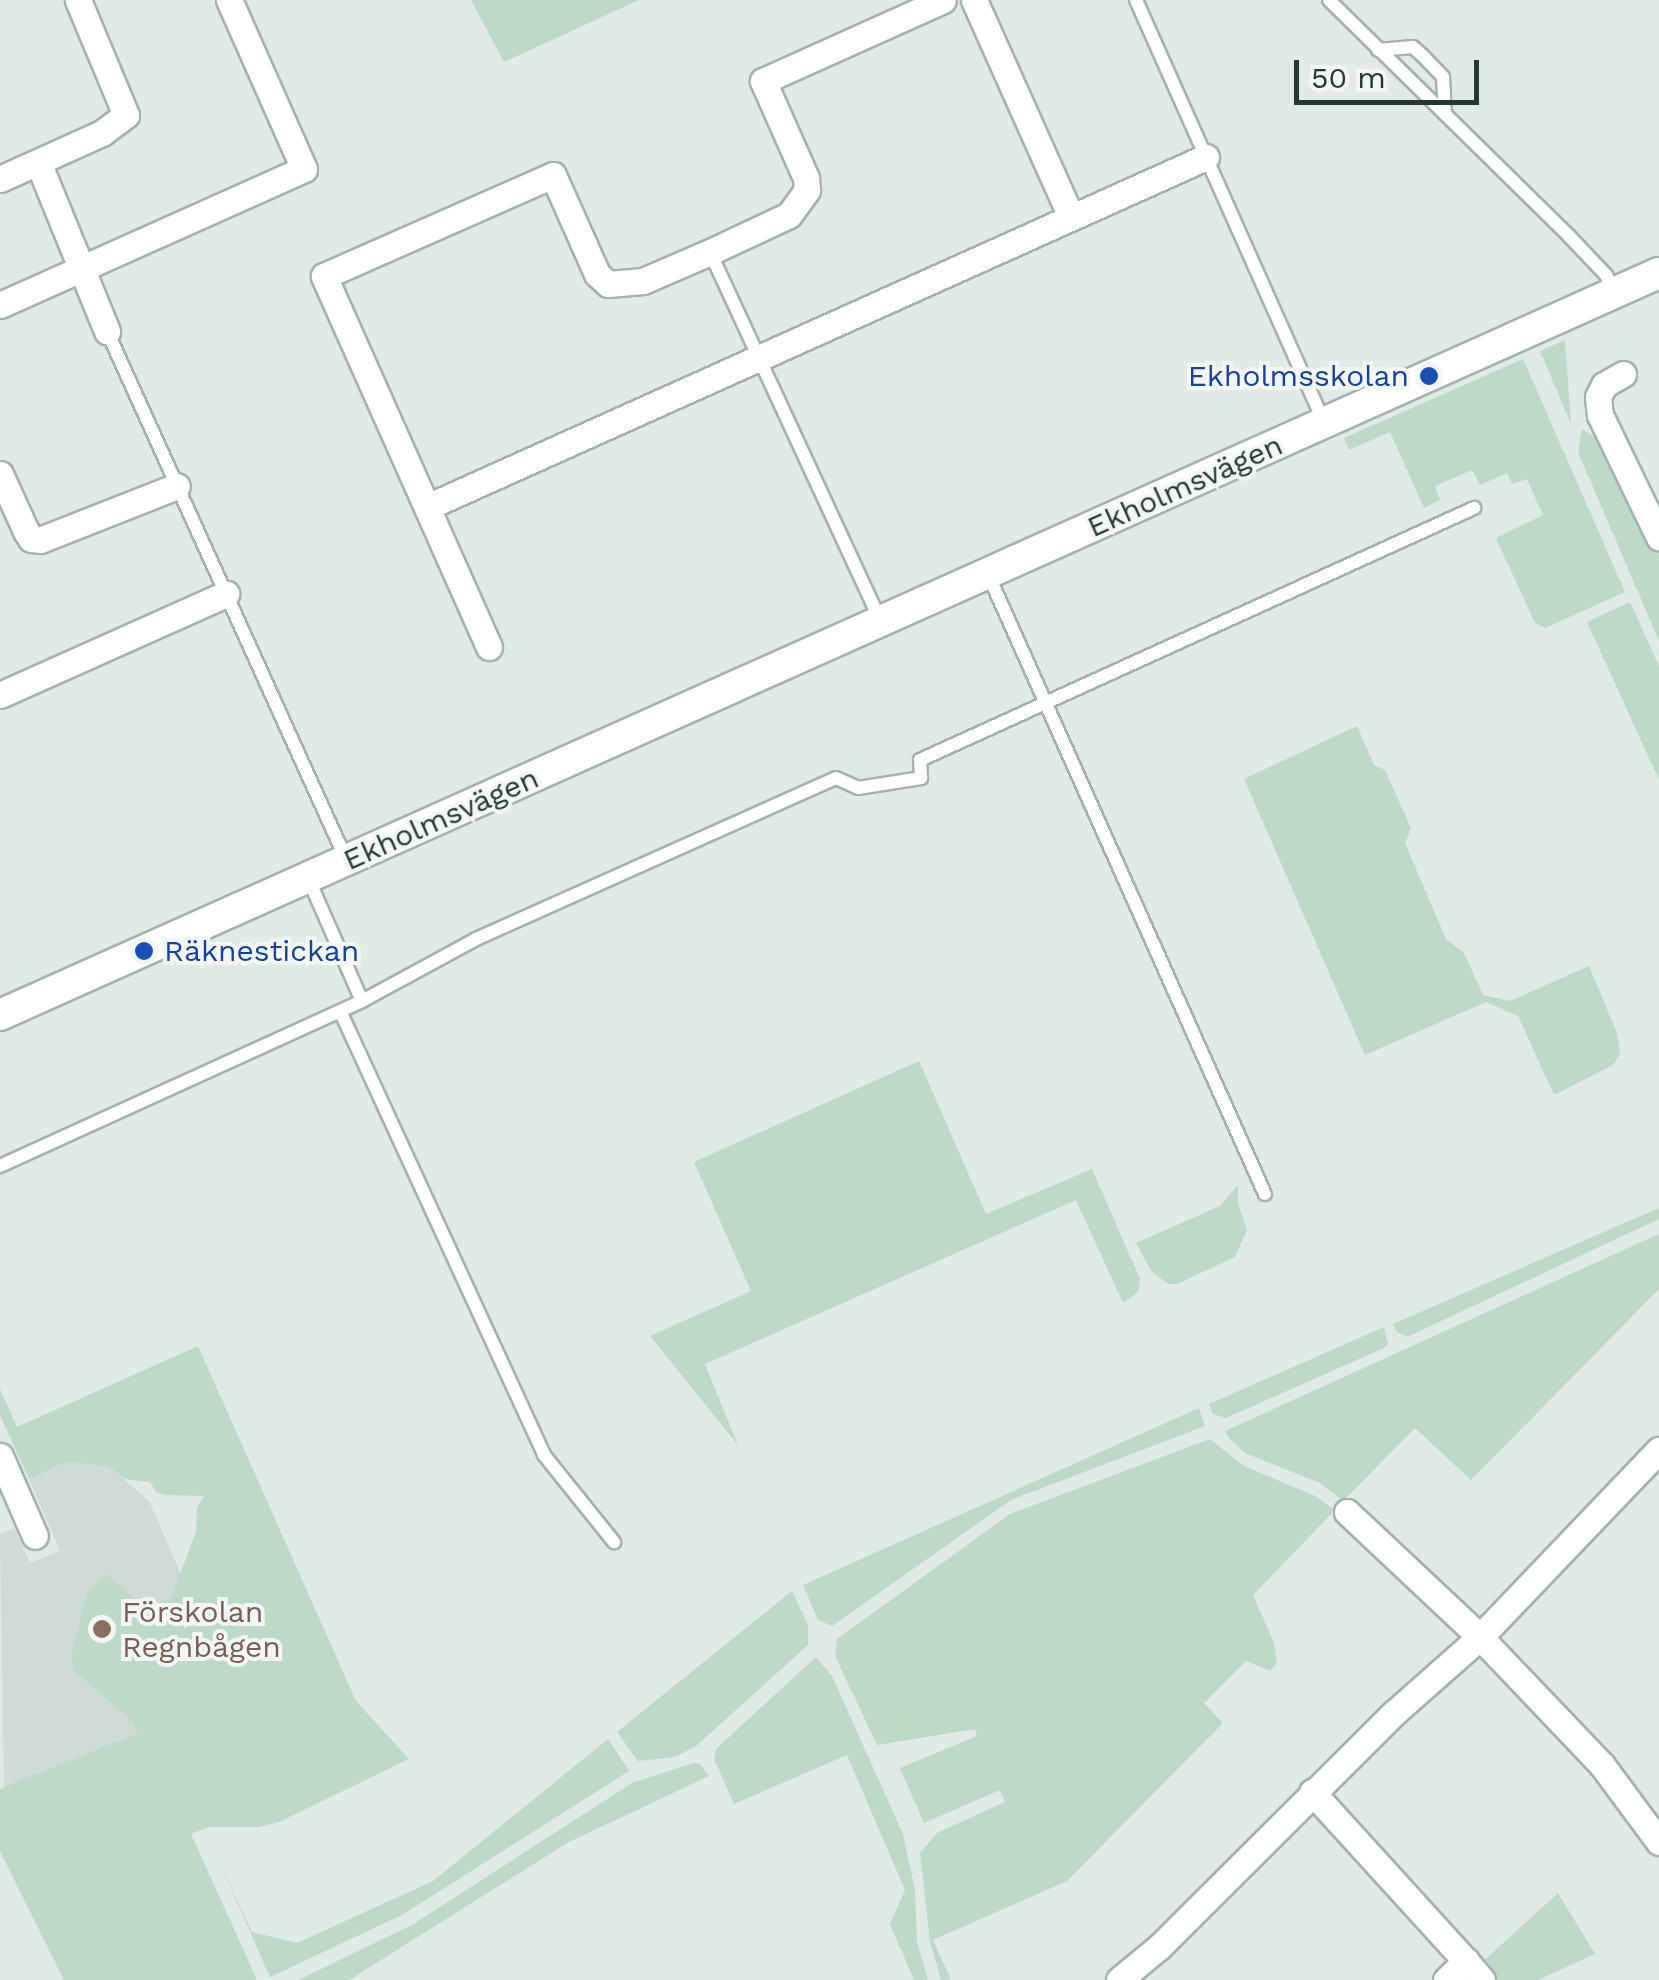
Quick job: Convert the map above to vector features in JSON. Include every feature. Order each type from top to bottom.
[{"type":"street","points":[[0,178],[102,133],[126,114],[78,0]]},
{"type":"street","points":[[0,305],[304,169],[229,0]]},
{"type":"street","points":[[489,647],[324,276],[553,175],[597,274],[608,284],[642,281],[710,252],[790,216],[807,190],[806,178],[763,81],[944,0]]},
{"type":"street","points":[[974,0],[1071,217]]},
{"type":"street","points":[[427,507],[1206,157]]},
{"type":"street","points":[[38,162],[107,330]]},
{"type":"street","name":"Ekholmsvägen","points":[[0,1015],[1659,273]]},
{"type":"street","points":[[1623,374],[1604,385],[1598,397],[1600,415],[1659,537]]},
{"type":"street","points":[[0,474],[26,531],[31,539],[40,540],[177,486]]},
{"type":"street","points":[[0,695],[226,594]]},
{"type":"street","points":[[0,1456],[36,1536]]},
{"type":"street","points":[[1118,1980],[1170,1936],[1312,1792],[1480,1637],[1655,1464]]},
{"type":"street","points":[[1347,1512],[1480,1637],[1602,1765],[1659,1842]]},
{"type":"street","points":[[1312,1792],[1474,1970],[1446,1980]]},
{"type":"lane","points":[[1136,0],[1325,424]]},
{"type":"lane","points":[[1329,0],[1569,236],[1606,275],[1615,293]]},
{"type":"lane","points":[[1378,50],[1413,47],[1422,55],[1443,77],[1446,116]]},
{"type":"lane","points":[[710,252],[881,622]]},
{"type":"lane","points":[[107,330],[347,861]]},
{"type":"lane","points":[[0,1166],[341,1013],[480,937],[836,778],[858,788],[921,778],[920,760],[1474,508]]},
{"type":"lane","points":[[988,574],[1265,1194]]},
{"type":"lane","points":[[308,878],[362,1001]]},
{"type":"lane","points":[[341,1013],[544,1455],[614,1542]]},
{"type":"shaded area","name":"Förskolan Regnbågen","points":[[66,1462],[108,1466],[149,1501],[233,1693],[4,1791],[0,1534],[14,1528],[30,1563],[60,1551],[29,1479]]},
{"type":"green space","points":[[471,0],[639,0],[504,62]]},
{"type":"green space","points":[[1565,340],[1571,424],[1540,351]]},
{"type":"green space","points":[[1523,359],[1625,592],[1545,628],[1535,623],[1496,538],[1543,515],[1527,479],[1512,484],[1507,473],[1480,485],[1472,470],[1435,486],[1440,500],[1424,508],[1390,432],[1349,450],[1344,438]]},
{"type":"green space","points":[[1582,429],[1593,436],[1600,433],[1659,550],[1659,641],[1578,452]]},
{"type":"green space","points":[[1630,602],[1659,666],[1659,780],[1587,622]]},
{"type":"green space","points":[[1357,726],[1374,765],[1385,770],[1411,828],[1405,843],[1446,939],[1464,953],[1483,995],[1510,1001],[1589,966],[1617,1033],[1620,1054],[1613,1065],[1554,1095],[1518,1016],[1486,1002],[1365,1055],[1244,779]]},
{"type":"green space","points":[[919,1061],[986,1214],[1092,1169],[1140,1279],[1138,1292],[1123,1303],[1076,1200],[705,1364],[738,1445],[650,1336],[751,1291],[694,1162]]},
{"type":"green space","points":[[1238,1185],[1238,1204],[1247,1230],[1235,1257],[1177,1284],[1168,1284],[1152,1272],[1136,1243],[1220,1206]]},
{"type":"green space","points":[[1659,1208],[1659,1219],[1407,1337],[1396,1331],[1393,1324]]},
{"type":"green space","points":[[1659,1234],[1659,1289],[1471,1480],[1415,1428],[1343,1501],[1320,1483],[1245,1453],[1225,1431]]},
{"type":"green space","points":[[1384,1327],[1388,1344],[1384,1348],[1226,1418],[1213,1414],[1209,1404]]},
{"type":"green space","points":[[198,1346],[356,1701],[409,1759],[279,1822],[259,1827],[209,1827],[191,1834],[257,1980],[64,1980],[0,1851],[0,1789],[138,1733],[132,1721],[73,1670],[72,1654],[86,1595],[106,1574],[146,1607],[171,1598],[196,1532],[197,1508],[204,1496],[165,1495],[156,1492],[150,1482],[124,1479],[108,1466],[66,1462],[29,1479],[0,1415],[0,1389],[17,1427]]},
{"type":"green space","points":[[1199,1408],[1205,1426],[1011,1500],[832,1626],[818,1620],[803,1585]]},
{"type":"green space","points":[[1210,1439],[1244,1466],[1315,1496],[1335,1510],[1253,1595],[1274,1643],[1277,1663],[1270,1671],[1246,1661],[1204,1703],[1223,1723],[1067,1881],[933,1940],[951,1980],[941,1980],[930,1942],[920,1853],[937,1833],[1005,1802],[1000,1790],[924,1823],[900,1768],[977,1736],[975,1729],[877,1745],[835,1656],[837,1639],[1010,1514]]},
{"type":"green space","points":[[792,1591],[808,1625],[808,1645],[696,1746],[675,1757],[638,1761],[617,1732]]},
{"type":"green space","points":[[816,1657],[832,1676],[903,1834],[915,1890],[917,1942],[928,1980],[914,1980],[890,1924],[905,1890],[847,1755],[734,1804],[714,1759],[716,1749]]},
{"type":"green space","points":[[608,1739],[629,1771],[402,1915],[270,1977],[218,1859],[252,1932],[297,1943],[433,1881]]},
{"type":"green space","points":[[700,1764],[709,1776],[569,1842],[349,1980],[298,1980],[412,1925],[632,1783]]},
{"type":"green space","points":[[1558,1893],[1595,1954],[1538,1980],[1489,1980],[1479,1965]]},
{"type":"place","name":"Ekholmsskolan","points":[[1429,376]]},
{"type":"place","name":"Räknestickan","points":[[144,951]]},
{"type":"place","name":"Förskolan Regnbågen","points":[[102,1629]]}]
